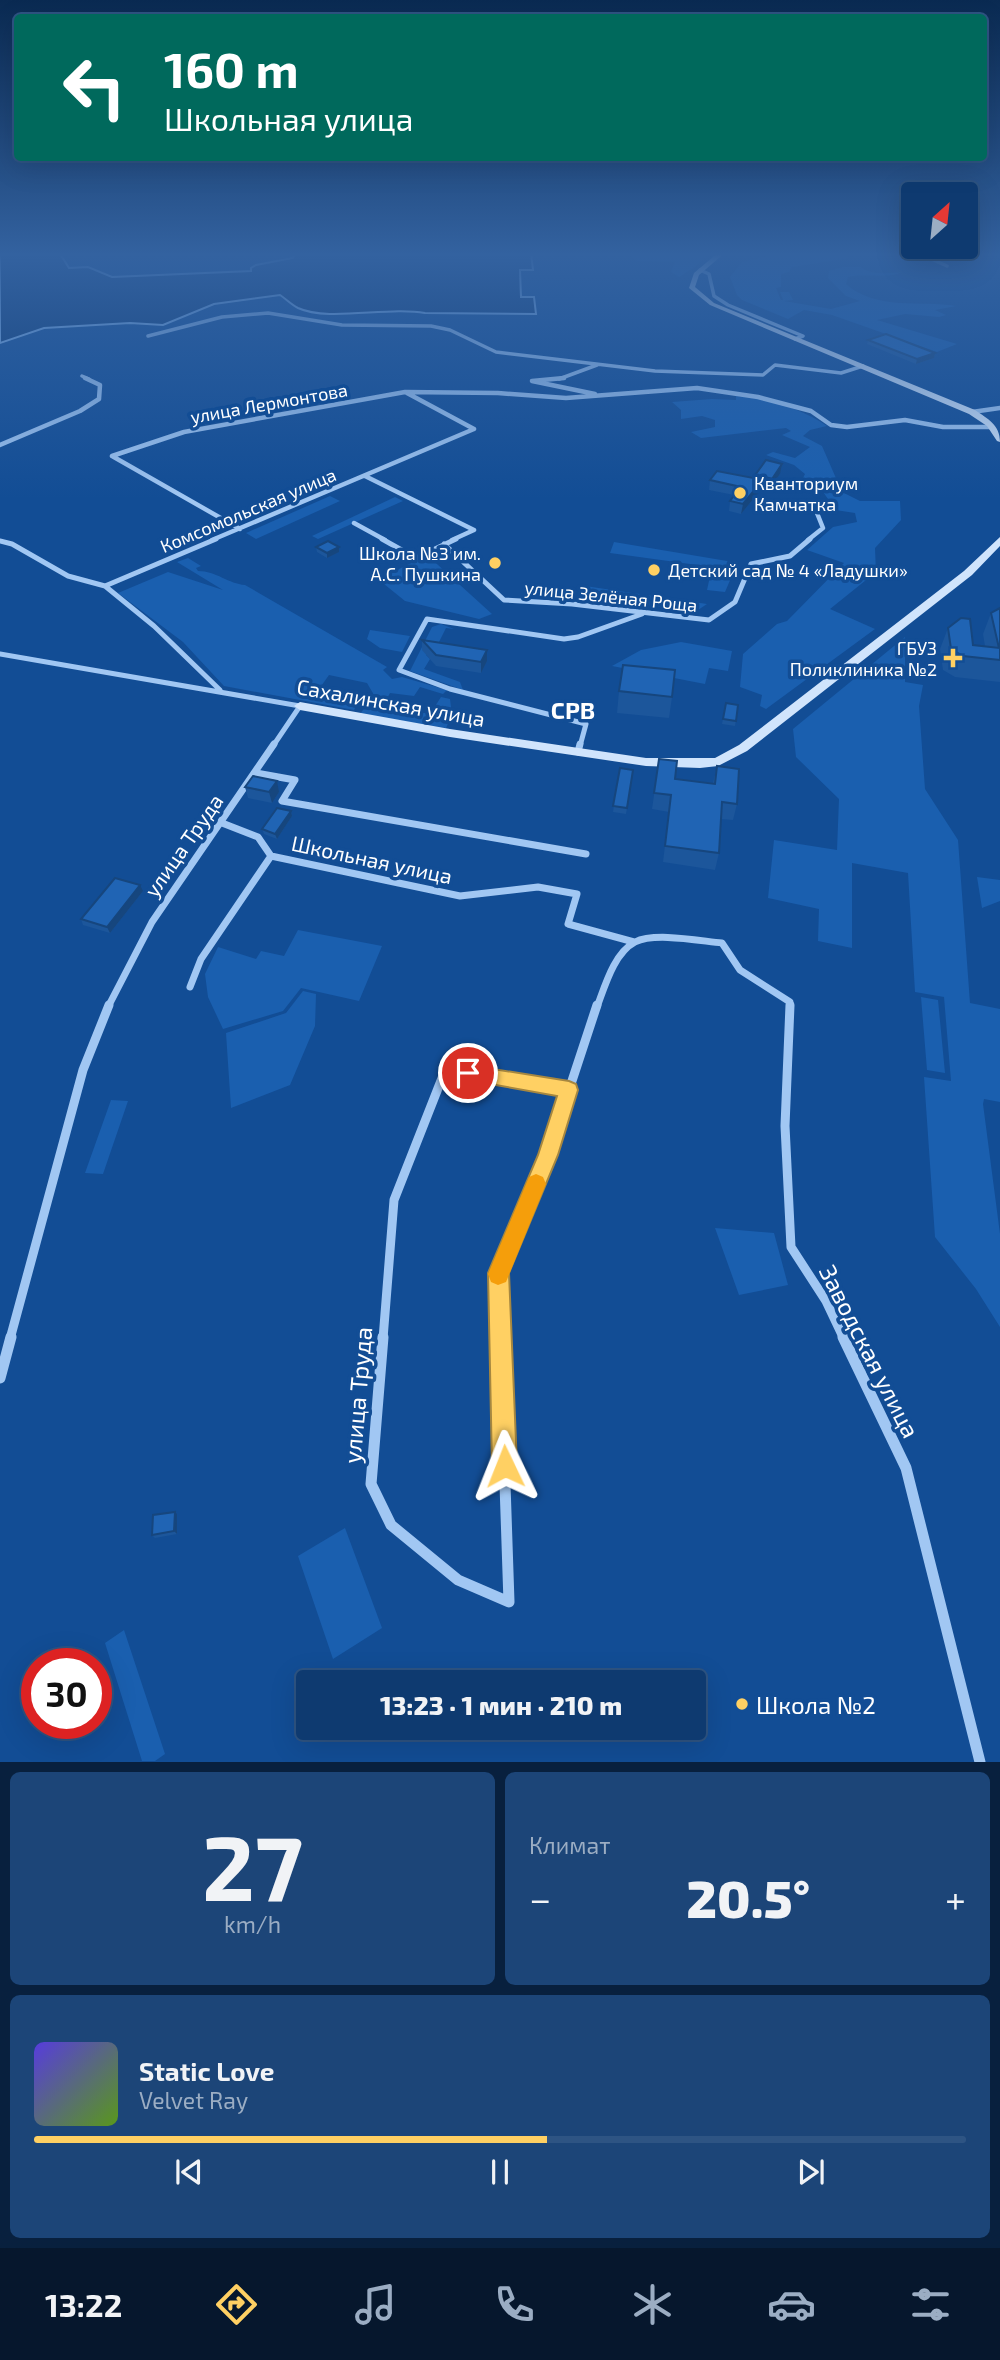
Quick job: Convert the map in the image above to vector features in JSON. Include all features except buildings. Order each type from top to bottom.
[{"type":"street","points":[[148,336],[154,334]]},
{"type":"street","points":[[463,334],[485,349],[496,352],[655,372],[763,375],[775,365],[841,373],[863,366]]},
{"type":"street","points":[[783,334],[972,412],[992,427],[1000,439]]},
{"type":"street","points":[[795,339],[803,336],[799,334]]},
{"type":"street","points":[[598,365],[557,380],[532,381],[605,396]]},
{"type":"street","points":[[0,444],[80,411],[99,399],[100,385],[82,376]]},
{"type":"street","name":"улица Лермонтова","points":[[240,529],[112,456],[184,432],[405,393],[498,393],[566,398],[697,388],[758,397],[811,411],[831,425],[905,420],[943,426],[992,427]]},
{"type":"street","name":"Комсомольская улица","points":[[105,586],[474,429],[405,393]]},
{"type":"street","points":[[972,412],[1000,408]]},
{"type":"street","points":[[354,523],[416,558],[474,530],[365,475]]},
{"type":"street","name":"улица Зелёная Роща","points":[[444,544],[504,600],[709,620],[735,602],[751,564],[790,556],[823,528],[817,513]]},
{"type":"street","points":[[0,541],[12,544],[68,576],[105,586],[154,626],[220,691]]},
{"type":"street","name":"Сахалинская улица","points":[[0,654],[578,752],[646,762],[718,762],[768,728],[968,573],[999,542]]},
{"type":"street","points":[[578,752],[586,724],[459,691],[399,670],[427,619],[565,639],[578,637],[642,614]]},
{"type":"street","name":"улица Труда","points":[[0,1378],[79,1082],[114,992],[152,922],[300,706]]},
{"type":"street","points":[[256,772],[295,780],[282,801],[586,854]]},
{"type":"street","points":[[190,987],[201,959],[271,856],[258,837],[222,823]]},
{"type":"street","name":"Школьная улица","points":[[271,856],[460,895],[538,887],[577,894],[568,925],[634,942],[676,939],[722,943]]},
{"type":"street","points":[[569,1090],[589,1028],[617,958],[634,942]]},
{"type":"street","name":"Заводская улица","points":[[722,943],[740,970],[790,1002],[785,1126],[791,1247],[826,1301],[906,1468],[980,1762]]},
{"type":"street","name":"улица Труда","points":[[446,1068],[514,1083],[569,1090],[548,1155],[498,1273],[509,1602],[458,1580],[391,1525],[371,1483],[394,1200],[446,1068]]},
{"type":"shaded area","points":[[0,334],[26,334],[0,343]]},
{"type":"shaded area","points":[[887,334],[924,334],[957,344],[937,352]]},
{"type":"shaded area","points":[[736,396],[784,405],[827,426],[810,430],[803,436],[822,446],[842,492],[860,501],[900,501],[901,520],[875,548],[876,572],[830,609],[875,629],[766,709],[760,706],[762,695],[740,687],[743,654],[777,624],[787,621],[844,563],[807,550],[833,527],[857,522],[855,513],[829,509],[821,504],[821,500],[828,499],[819,486],[800,484],[805,474],[794,465],[766,455],[773,452],[795,458],[810,447],[782,435],[791,431],[786,428],[701,438],[691,432],[715,427],[715,420],[702,416],[681,419],[681,410],[672,402],[736,400]]},
{"type":"shaded area","points":[[330,496],[340,501],[256,539],[246,533]]},
{"type":"shaded area","points":[[395,497],[403,501],[318,539],[312,536]]},
{"type":"shaded area","points":[[614,542],[733,562],[731,578],[725,592],[707,590],[712,567],[610,553]]},
{"type":"shaded area","points":[[427,555],[492,614],[479,619],[405,601],[384,584],[393,572]]},
{"type":"shaded area","points":[[188,558],[201,566],[196,568],[198,571],[245,585],[387,667],[383,670],[392,679],[402,677],[447,690],[443,694],[420,687],[414,696],[390,693],[383,706],[430,714],[441,697],[450,699],[452,715],[446,728],[360,714],[374,695],[367,683],[329,675],[314,696],[356,706],[354,710],[224,686],[183,642],[118,593],[168,572],[223,590],[177,562]]},
{"type":"shaded area","points":[[585,586],[707,604],[695,612],[582,596]]},
{"type":"shaded area","points":[[441,624],[454,629],[446,628],[434,652],[426,655],[430,659],[424,669],[460,682],[463,690],[410,671],[432,627]]},
{"type":"shaded area","points":[[370,630],[410,636],[402,652],[380,648],[367,639]]},
{"type":"shaded area","points":[[905,637],[905,682],[923,685],[919,706],[925,789],[958,840],[970,1003],[1000,1009],[1000,1102],[984,1099],[983,1104],[1000,1234],[1000,1327],[976,1289],[935,1237],[924,1077],[951,1081],[944,997],[915,992],[908,873],[852,863],[852,948],[818,941],[819,909],[768,898],[774,840],[837,850],[839,799],[796,757],[793,729]]},
{"type":"shaded area","points":[[681,642],[732,651],[728,671],[709,668],[705,684],[612,666],[641,650]]},
{"type":"shaded area","points":[[977,877],[1000,880],[1000,901],[982,908]]},
{"type":"shaded area","points":[[298,930],[382,946],[359,1001],[301,988],[283,1011],[223,1029],[208,997],[205,974],[218,947],[256,959],[261,951],[284,956]]},
{"type":"shaded area","points":[[303,991],[316,994],[315,1026],[290,1085],[231,1108],[226,1033],[286,1013]]},
{"type":"shaded area","points":[[921,997],[938,1000],[945,1073],[927,1070]]},
{"type":"shaded area","points":[[111,1100],[128,1101],[103,1174],[85,1173]]},
{"type":"shaded area","points":[[715,1228],[774,1233],[788,1285],[739,1295]]},
{"type":"shaded area","points":[[345,1528],[382,1628],[333,1659],[298,1556]]},
{"type":"shaded area","points":[[124,1630],[165,1754],[155,1761],[142,1761],[112,1665],[112,1648],[107,1648],[105,1643]]},
{"type":"slow traffic","points":[[498,1274],[536,1184]]},
{"type":"place","name":"Кванториум Камчатка","points":[[740,493]]},
{"type":"place","name":"Школа №3 им. А.С. Пушкина","points":[[495,563]]},
{"type":"place","name":"Детский сад № 4 «Ладушки»","points":[[654,570]]},
{"type":"place","name":"ГБУЗ Поликлиника №2","points":[[953,658]]},
{"type":"place","name":"Школа №2","points":[[742,1704]]},
{"type":"district","name":"СРВ","points":[[573,709]]},
{"type":"route","points":[[468,1073],[514,1083],[569,1090],[548,1155],[498,1273],[505,1466]]}]
